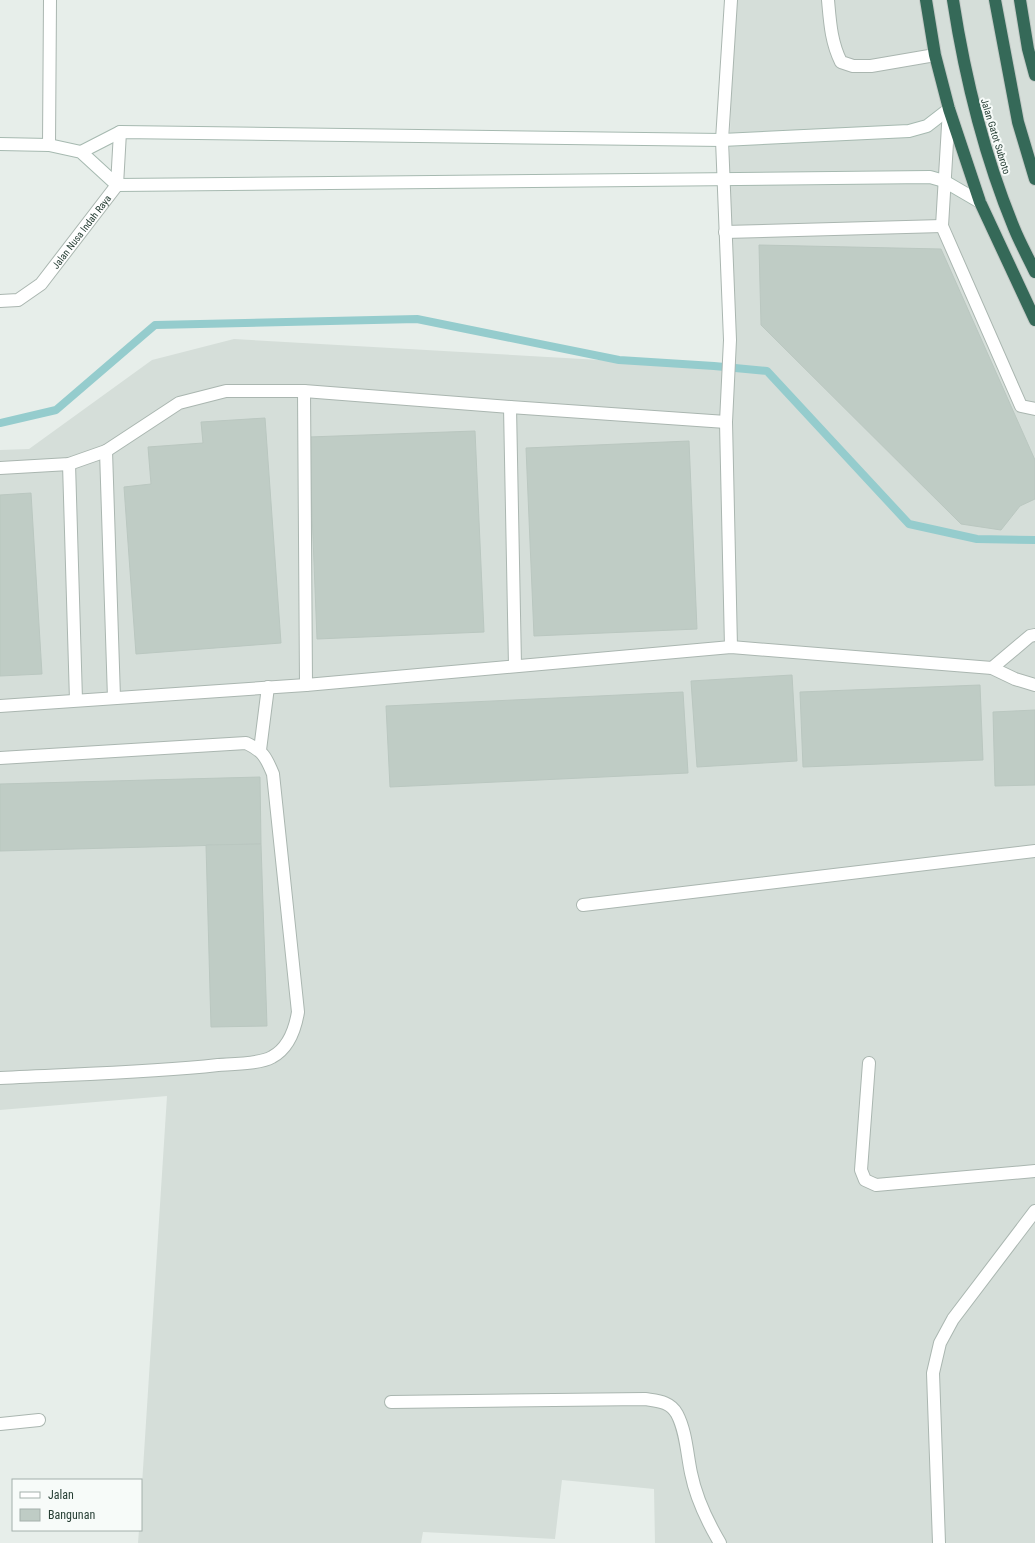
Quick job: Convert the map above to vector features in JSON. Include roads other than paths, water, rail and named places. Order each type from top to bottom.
[{"type":"highway","points":[[926,0],[935,55],[949,109],[980,202],[1035,320]]},
{"type":"highway","name":"Jalan Gatot Subroto","points":[[953,0],[970,91],[989,159],[1014,229],[1035,272]]},
{"type":"highway","points":[[995,0],[1018,122],[1035,179]]},
{"type":"highway","points":[[1020,0],[1028,49],[1035,75]]},
{"type":"street","points":[[49,145],[50,0]]},
{"type":"street","points":[[731,0],[722,140],[722,179],[730,340],[726,422],[731,647]]},
{"type":"street","points":[[828,0],[831,33],[835,51],[841,62],[853,66],[871,66],[935,55]]},
{"type":"street","points":[[82,152],[120,132],[722,140],[909,131],[927,126],[949,109]]},
{"type":"street","points":[[949,109],[942,226],[1021,406],[1035,409]]},
{"type":"street","name":"Jalan Nusa Indah Raya","points":[[0,301],[18,300],[41,284],[117,185],[120,132]]},
{"type":"street","points":[[0,144],[49,145],[82,152],[117,185],[930,177],[944,181],[980,202]]},
{"type":"street","points":[[725,232],[942,226]]},
{"type":"street","points":[[0,468],[69,464],[106,452],[179,403],[226,390],[304,390],[510,407],[726,422]]},
{"type":"street","points":[[304,390],[306,685]]},
{"type":"street","points":[[510,407],[515,666]]},
{"type":"street","points":[[106,452],[114,698]]},
{"type":"street","points":[[69,464],[76,700]]},
{"type":"street","points":[[992,668],[1030,636],[1035,635]]},
{"type":"street","points":[[0,706],[306,685],[731,647],[992,668],[1015,679],[1035,685]]},
{"type":"street","points":[[260,750],[268,687]]},
{"type":"street","points":[[0,758],[246,743],[260,750],[268,761],[273,774],[298,1012],[295,1028],[290,1040],[271,1058],[250,1062],[180,1069],[0,1078]]},
{"type":"street","points":[[583,905],[1035,851]]},
{"type":"street","points":[[869,1063],[861,1170],[865,1180],[876,1185],[1035,1171]]},
{"type":"street","points":[[939,1543],[933,1373],[940,1343],[952,1318],[1035,1211]]},
{"type":"street","points":[[391,1402],[645,1399],[663,1401],[676,1412],[682,1427],[691,1475],[705,1518],[720,1543]]},
{"type":"street","points":[[0,1424],[39,1420]]},
{"type":"waterway","points":[[0,423],[56,410],[155,325],[417,319],[619,360],[767,371],[909,524],[977,539],[1035,540]]}]
